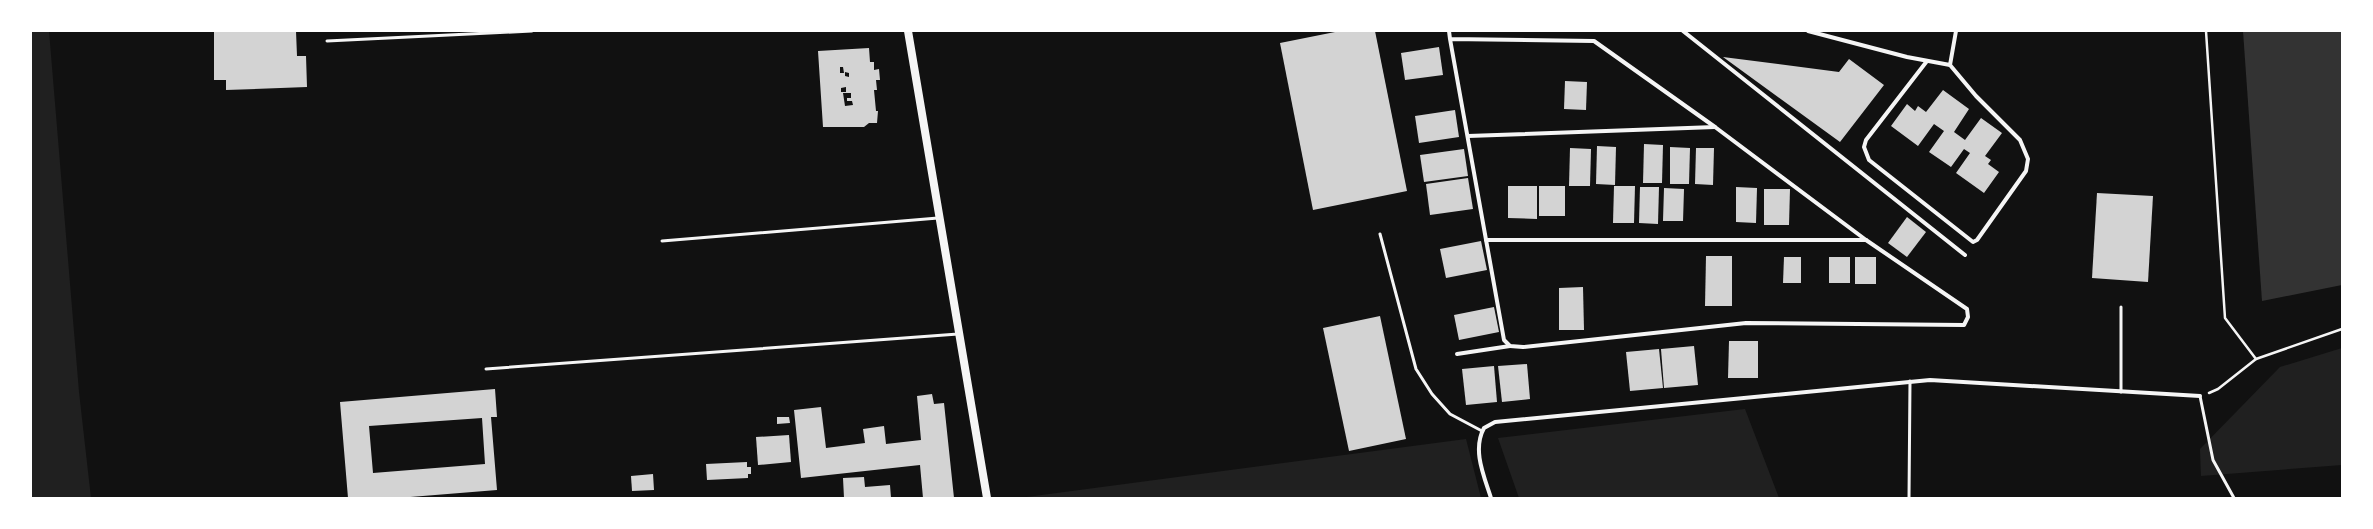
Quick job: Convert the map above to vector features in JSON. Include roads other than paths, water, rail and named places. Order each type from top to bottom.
[{"type":"main road","points":[[908,31],[938,218],[987,498]]},
{"type":"street","points":[[1449,31],[1504,340],[1510,346]]},
{"type":"street","points":[[1683,31],[1965,254]]},
{"type":"street","points":[[1808,31],[1927,61],[1950,65],[1976,96],[2020,140],[2028,159],[2026,171],[1977,240],[1973,242],[1869,160],[1864,147],[1866,140],[1927,61]]},
{"type":"street","points":[[1950,65],[1956,31]]},
{"type":"street","points":[[1450,39],[1594,41],[1715,127],[1866,240],[1967,309],[1968,317],[1964,325],[1746,323],[1523,347],[1510,346],[1457,354]]},
{"type":"street","points":[[1468,136],[1715,127]]},
{"type":"street","points":[[1486,240],[1866,240]]},
{"type":"street","points":[[1491,498],[1479,455],[1482,432],[1486,425],[1495,422],[1910,381],[1938,380],[2200,396]]},
{"type":"lane","points":[[327,41],[532,31]]},
{"type":"lane","points":[[662,241],[938,218]]},
{"type":"lane","points":[[1380,234],[1416,369],[1432,394],[1450,414],[1482,432]]},
{"type":"lane","points":[[2121,307],[2121,392]]},
{"type":"lane","points":[[486,369],[958,334]]},
{"type":"lane","points":[[1909,498],[1910,381]]},
{"type":"lane","points":[[2200,396],[2214,460],[2234,498]]}]
